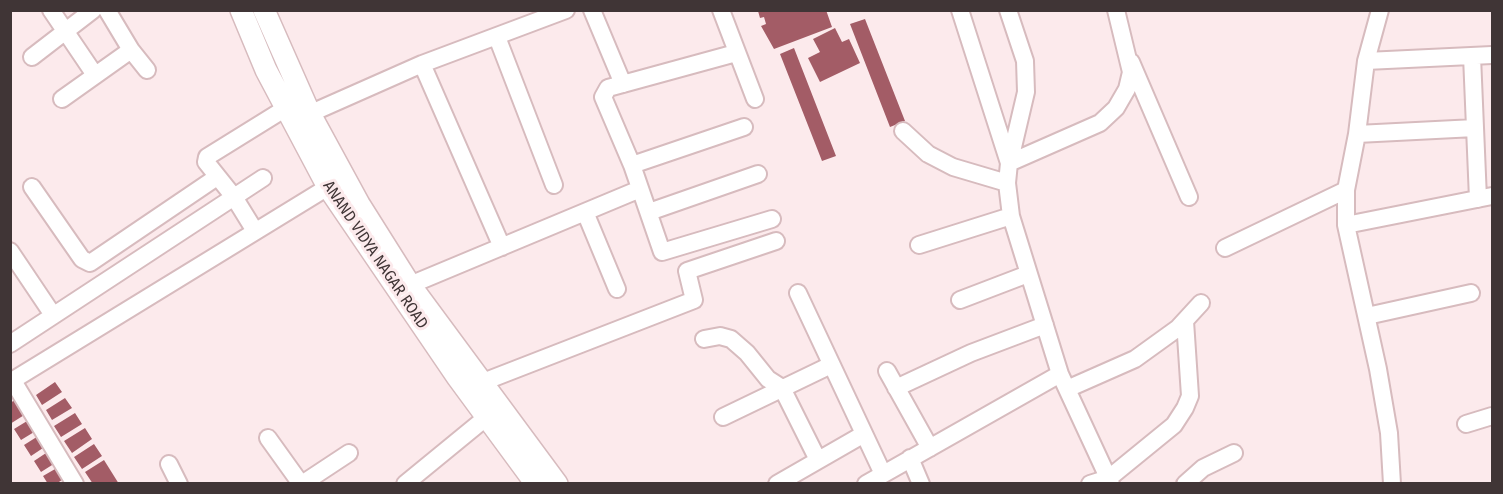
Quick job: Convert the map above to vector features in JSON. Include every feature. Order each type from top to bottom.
[{"type":"main road","name":"ANAND VIDYA NAGAR ROAD","points":[[241,10],[296,114],[328,187],[411,311],[536,483]]},
{"type":"main road","name":"ANAND VIDYA NAGAR ROAD","points":[[264,10],[296,114],[359,204],[410,285],[557,483]]},
{"type":"street","points":[[51,10],[95,75]]},
{"type":"street","points":[[32,57],[93,10]]},
{"type":"street","points":[[107,10],[131,50],[147,70]]},
{"type":"street","points":[[255,231],[234,197],[206,162],[210,154],[296,114],[566,10]]},
{"type":"street","points":[[592,10],[623,84]]},
{"type":"street","points":[[722,10],[736,53],[755,99]]},
{"type":"street","points":[[960,10],[1009,164]]},
{"type":"street","points":[[1008,10],[1025,61],[1026,92],[1006,183],[1011,216],[1064,381],[1110,481]]},
{"type":"street","points":[[1009,164],[1100,123],[1116,108],[1127,89],[1131,72],[1116,10]]},
{"type":"street","points":[[1380,10],[1366,61],[1357,134],[1346,190],[1346,225],[1389,433],[1392,483]]},
{"type":"street","points":[[497,37],[554,186]]},
{"type":"street","points":[[62,99],[131,50]]},
{"type":"street","points":[[1126,50],[1189,197]]},
{"type":"street","points":[[736,53],[608,88],[603,97],[632,165],[662,252],[772,219]]},
{"type":"street","points":[[1366,61],[1492,55]]},
{"type":"street","points":[[1346,225],[1485,198],[1475,128],[1472,56]]},
{"type":"street","points":[[422,64],[502,247]]},
{"type":"street","points":[[632,165],[744,127]]},
{"type":"street","points":[[1357,134],[1475,128]]},
{"type":"street","points":[[903,131],[928,154],[953,167],[1006,183]]},
{"type":"street","points":[[649,212],[758,174]]},
{"type":"street","points":[[32,187],[82,259],[90,263],[217,177]]},
{"type":"street","points":[[12,339],[53,315],[263,178]]},
{"type":"street","points":[[75,483],[12,382],[328,187]]},
{"type":"street","points":[[410,285],[640,189]]},
{"type":"street","points":[[1226,248],[1346,190]]},
{"type":"street","points":[[585,212],[616,289]]},
{"type":"street","points":[[919,244],[1011,216]]},
{"type":"street","points":[[483,382],[694,300],[687,271],[776,241]]},
{"type":"street","points":[[10,251],[53,315]]},
{"type":"street","points":[[960,300],[1029,274]]},
{"type":"street","points":[[798,293],[883,474]]},
{"type":"street","points":[[1366,316],[1471,293]]},
{"type":"street","points":[[866,483],[910,458],[1064,381],[1135,359],[1185,321],[1201,303]]},
{"type":"street","points":[[1090,483],[1110,481],[1174,425],[1185,408],[1190,396],[1185,321]]},
{"type":"street","points":[[896,388],[971,353],[1045,325]]},
{"type":"street","points":[[704,339],[720,336],[731,339],[747,353],[768,379],[782,388],[818,460]]},
{"type":"street","points":[[723,417],[831,365]]},
{"type":"street","points":[[887,371],[930,448]]},
{"type":"street","points":[[405,483],[488,416]]},
{"type":"street","points":[[1466,424],[1492,416]]},
{"type":"street","points":[[777,483],[864,434]]},
{"type":"street","points":[[268,438],[301,483],[349,453]]},
{"type":"street","points":[[1185,483],[1203,468],[1234,453]]},
{"type":"street","points":[[910,458],[921,483]]},
{"type":"street","points":[[169,464],[179,483]]},
{"type":"building","points":[[826,10],[832,27],[774,49],[761,26],[766,24],[764,17],[760,18],[758,11]]},
{"type":"building","points":[[865,19],[905,121],[890,127],[850,24]]},
{"type":"building","points":[[835,28],[842,42],[849,39],[860,63],[820,82],[808,58],[820,52],[813,39]]},
{"type":"building","points":[[794,48],[836,156],[822,161],[780,54]]},
{"type":"building","points":[[55,382],[62,392],[42,405],[36,395]]},
{"type":"building","points":[[20,397],[29,412],[10,424],[10,403]]},
{"type":"building","points":[[65,398],[72,408],[52,420],[46,410]]},
{"type":"building","points":[[75,413],[82,424],[61,437],[54,426]]},
{"type":"building","points":[[32,418],[39,429],[21,440],[14,429]]},
{"type":"building","points":[[85,428],[92,439],[72,453],[64,441]]},
{"type":"building","points":[[43,433],[49,444],[31,456],[24,445]]},
{"type":"building","points":[[94,444],[102,456],[82,469],[74,457]]},
{"type":"building","points":[[52,449],[60,460],[41,472],[34,461]]},
{"type":"building","points":[[104,460],[119,484],[93,484],[85,472]]},
{"type":"building","points":[[62,465],[69,475],[56,484],[48,484],[43,476]]}]
